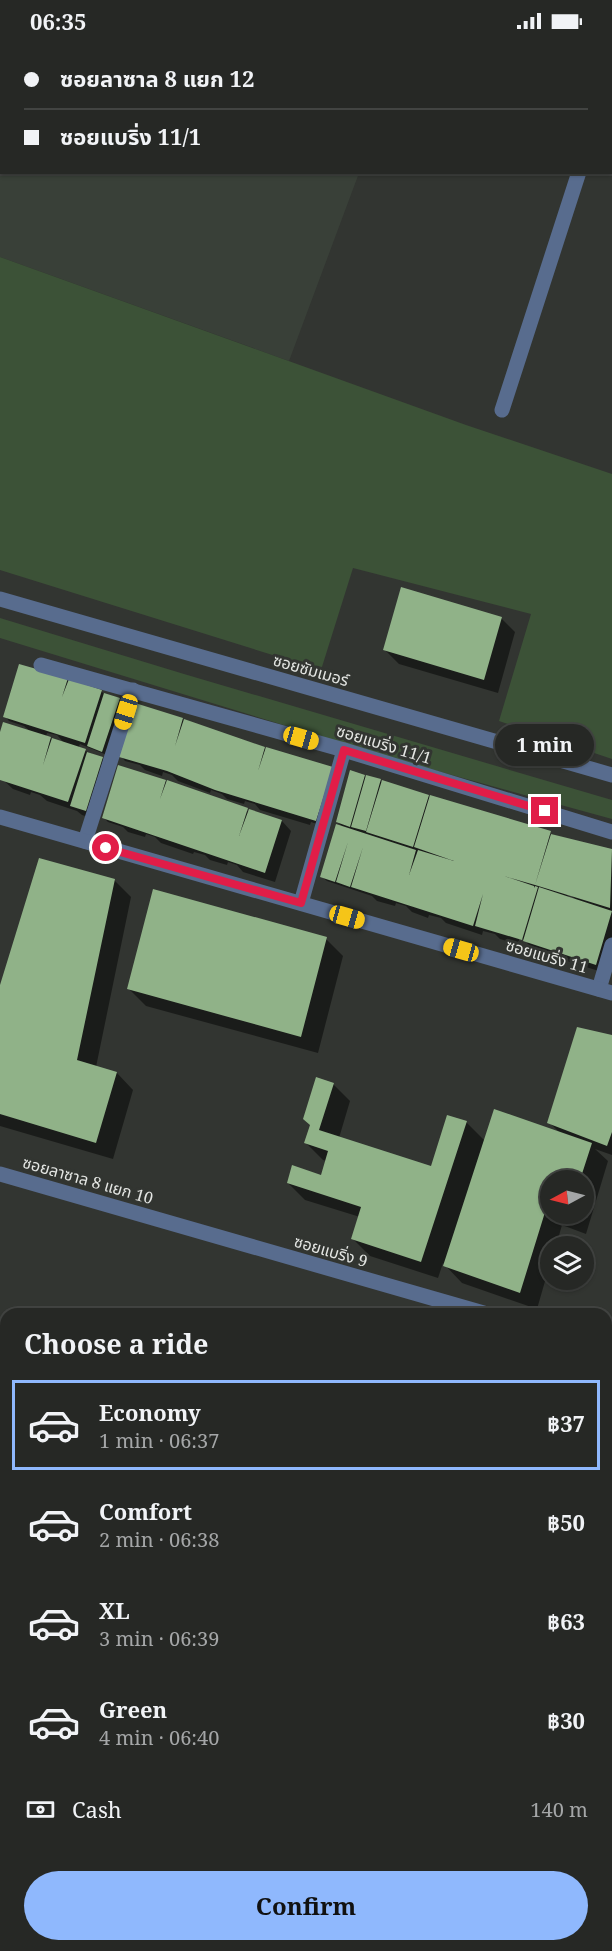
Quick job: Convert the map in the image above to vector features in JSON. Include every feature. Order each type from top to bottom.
[{"type":"street","points":[[502,410],[578,174]]},
{"type":"street","name":"ซอยซัมเมอร์","points":[[0,599],[612,775]]},
{"type":"street","name":"ซอยแบริ่ง 11/1","points":[[41,664],[344,750],[612,832]]},
{"type":"street","points":[[85,842],[132,690]]},
{"type":"street","points":[[301,903],[344,750]]},
{"type":"street","name":"ซอยแบริ่ง 11","points":[[0,817],[605,991]]},
{"type":"street","points":[[605,991],[612,945]]},
{"type":"street","name":"ซอยลาซาล 8 แยก 10","points":[[0,1174],[166,1222]]},
{"type":"street","name":"ซอยแบริ่ง 9","points":[[166,1222],[466,1308]]},
{"type":"shaded area","points":[[0,174],[359,174],[289,361],[0,257]]},
{"type":"green space","points":[[0,257],[466,425],[612,474],[612,759],[499,721],[531,614],[353,568],[321,670],[0,570]]},
{"type":"green space","points":[[0,618],[612,800],[612,819],[401,761],[0,638]]},
{"type":"building","points":[[401,587],[502,617],[484,680],[383,650]]},
{"type":"building","points":[[19,664],[68,678],[62,697],[69,679],[102,690],[85,743],[3,717]]},
{"type":"building","points":[[104,693],[120,698],[102,752],[87,746]]},
{"type":"building","points":[[135,703],[183,718],[175,746],[184,719],[265,747],[258,771],[266,747],[333,767],[316,821],[119,757]]},
{"type":"building","points":[[3,722],[51,737],[43,765],[52,738],[86,749],[68,802],[0,780],[0,732]]},
{"type":"building","points":[[87,752],[103,757],[86,811],[70,806]]},
{"type":"building","points":[[118,765],[166,780],[160,799],[167,780],[248,808],[239,836],[249,809],[282,820],[265,873],[102,818]]},
{"type":"building","points":[[350,770],[365,775],[350,827],[336,822]]},
{"type":"building","points":[[366,775],[381,779],[366,831],[351,827]]},
{"type":"building","points":[[382,780],[429,795],[413,847],[366,832]]},
{"type":"building","points":[[430,795],[551,831],[535,885],[504,876],[534,886],[534,888],[538,887],[522,940],[475,926],[483,894],[473,926],[351,887],[363,847],[350,887],[336,882],[348,842],[335,882],[320,877],[336,824],[416,850],[409,875],[418,850],[454,861],[414,847]]},
{"type":"building","points":[[551,834],[612,849],[610,908],[535,885]]},
{"type":"building","points":[[39,858],[115,879],[77,1060],[117,1072],[96,1143],[0,1114],[0,985]]},
{"type":"building","points":[[539,887],[612,911],[596,965],[523,941]]},
{"type":"building","points":[[153,889],[327,937],[301,1037],[127,989]]},
{"type":"building","points":[[577,1027],[612,1035],[612,1132],[607,1146],[547,1123]]},
{"type":"building","points":[[316,1077],[334,1083],[319,1130],[431,1166],[447,1115],[467,1121],[421,1262],[351,1239],[361,1207],[287,1183],[292,1165],[321,1175],[328,1151],[304,1143],[310,1125],[303,1119]]},
{"type":"building","points":[[494,1109],[592,1143],[583,1170],[540,1170],[541,1224],[520,1293],[443,1266]]},
{"type":"route","points":[[106,848],[301,903],[344,750],[545,811]]}]
